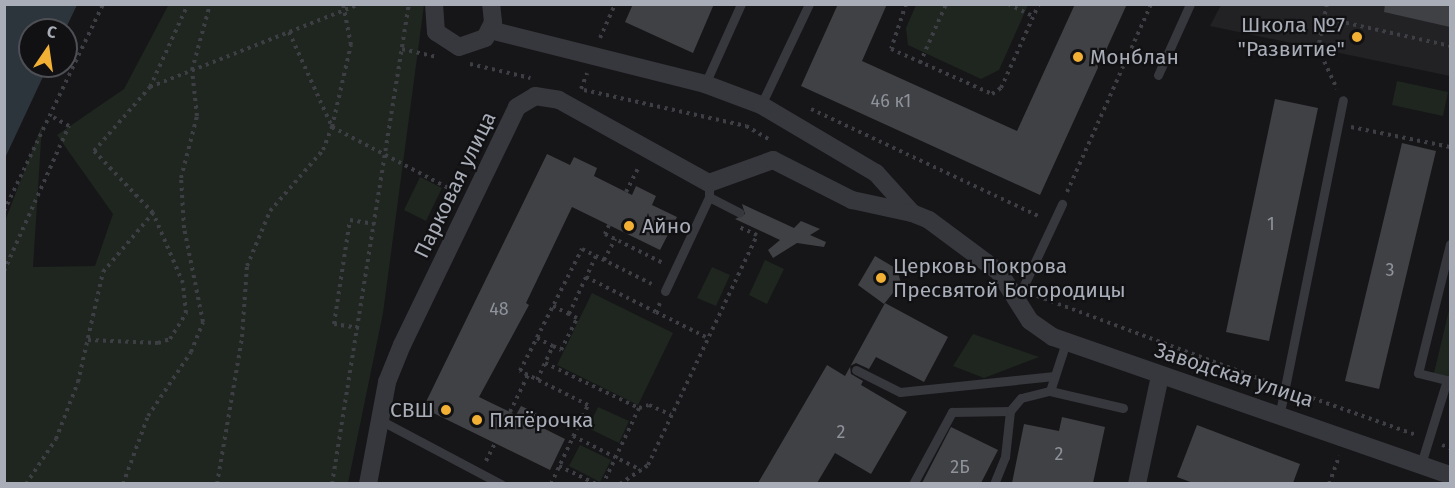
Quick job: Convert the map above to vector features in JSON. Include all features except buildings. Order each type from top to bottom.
[{"type":"street","points":[[434,4],[436,32],[450,44],[477,44],[490,30],[491,4]]},
{"type":"street","points":[[490,30],[705,84],[761,105],[876,173],[912,213]]},
{"type":"street","name":"Парковая улица","points":[[368,483],[387,382],[402,345],[518,108],[535,96],[559,100],[647,149],[709,190]]},
{"type":"street","points":[[709,190],[773,160],[835,192],[868,205],[912,213],[929,220],[999,272],[1020,294]]},
{"type":"street","name":"Заводская улица","points":[[1020,294],[1030,321],[1066,342],[1160,376],[1280,412],[1450,475]]},
{"type":"street","points":[[1137,483],[1160,376]]},
{"type":"lane","points":[[705,84],[741,4]]},
{"type":"lane","points":[[761,105],[809,4]]},
{"type":"lane","points":[[1158,75],[1190,4]]},
{"type":"lane","points":[[1280,412],[1343,100]]},
{"type":"lane","points":[[665,291],[709,190],[735,210]]},
{"type":"lane","points":[[1020,294],[1062,204]]},
{"type":"lane","points":[[1421,464],[1449,381],[1418,373],[1450,244]]},
{"type":"lane","points":[[1050,391],[1066,342]]},
{"type":"lane","points":[[856,370],[900,392],[1054,376]]},
{"type":"lane","points":[[994,483],[1005,457],[1010,411],[1022,398],[1050,391],[1123,408]]},
{"type":"lane","points":[[913,483],[952,412],[1010,411]]},
{"type":"lane","points":[[380,420],[501,483]]},
{"type":"path","points":[[4,211],[103,4]]},
{"type":"path","points":[[88,340],[158,343],[180,327],[187,298],[153,213],[94,151],[150,87],[188,4]]},
{"type":"path","points":[[123,483],[148,416],[191,352],[203,322],[181,200],[181,178],[197,116],[192,70],[210,4]]},
{"type":"path","points":[[217,483],[238,359],[247,266],[270,211],[322,150],[332,127],[349,68],[351,32],[343,4]]},
{"type":"path","points":[[150,87],[360,4]]},
{"type":"path","points":[[332,483],[359,328],[409,4]]},
{"type":"path","points":[[906,4],[891,49],[986,93],[998,92],[1039,4]]},
{"type":"path","points":[[920,63],[946,4]]},
{"type":"path","points":[[1008,4],[1034,16]]},
{"type":"path","points":[[1062,204],[1151,4]]},
{"type":"path","points":[[1327,4],[1318,48],[1343,100]]},
{"type":"path","points":[[1324,18],[1450,46]]},
{"type":"path","points":[[289,32],[332,127],[385,158],[472,200]]},
{"type":"path","points":[[402,49],[447,59]]},
{"type":"path","points":[[458,62],[536,79]]},
{"type":"path","points":[[570,87],[746,126],[775,143]]},
{"type":"path","points":[[801,105],[1053,222]]},
{"type":"path","points":[[4,272],[69,126],[51,116]]},
{"type":"path","points":[[1338,125],[1450,147]]},
{"type":"path","points":[[626,192],[647,149]]},
{"type":"path","points":[[620,483],[648,465],[757,235],[731,223],[735,210]]},
{"type":"path","points":[[26,483],[56,439],[78,382],[103,272],[153,213]]},
{"type":"path","points":[[359,328],[334,324],[350,220],[375,224]]},
{"type":"path","points":[[609,225],[605,234],[675,269]]},
{"type":"path","points":[[604,260],[615,239]]},
{"type":"path","points":[[551,483],[588,405],[520,371],[582,249],[665,291],[656,312]]},
{"type":"path","points":[[569,314],[596,256]]},
{"type":"path","points":[[586,277],[708,338]]},
{"type":"path","points":[[1020,294],[1450,448]]},
{"type":"path","points":[[537,338],[561,350],[577,318],[553,306]]},
{"type":"path","points":[[537,380],[553,346]]},
{"type":"path","points":[[545,363],[639,408],[650,405],[672,416]]},
{"type":"path","points":[[510,412],[528,375]]},
{"type":"path","points":[[603,483],[639,408]]},
{"type":"path","points":[[573,436],[641,470]]},
{"type":"path","points":[[1329,483],[1345,436]]},
{"type":"path","points":[[559,466],[596,483]]},
{"type":"path","points":[[1225,483],[1227,477]]},
{"type":"shaded area","points":[[5,4],[77,5],[71,18],[18,18],[18,78],[42,78],[5,158]]},
{"type":"shaded area","points":[[169,4],[424,5],[383,313],[348,483],[5,483],[5,221],[42,125],[33,267],[95,266],[113,214],[57,135],[124,89]]},
{"type":"shaded area","points":[[916,4],[1028,5],[999,70],[981,79],[908,45],[906,28]]},
{"type":"shaded area","name":"Школа №7 \"Развитие\"","points":[[1221,5],[1450,5],[1450,76],[1210,26]]},
{"type":"shaded area","points":[[1397,81],[1448,92],[1443,116],[1392,105]]},
{"type":"shaded area","points":[[420,177],[442,188],[426,221],[404,210]]},
{"type":"shaded area","points":[[765,260],[784,269],[767,304],[749,295]]},
{"type":"shaded area","points":[[712,267],[730,275],[716,306],[697,298]]},
{"type":"shaded area","points":[[592,293],[673,333],[638,405],[557,365]]},
{"type":"shaded area","points":[[1450,306],[1450,377],[1434,373]]},
{"type":"shaded area","points":[[973,334],[1039,357],[984,378],[953,366]]},
{"type":"shaded area","points":[[598,407],[629,421],[619,443],[588,428]]},
{"type":"shaded area","points":[[580,445],[611,460],[600,482],[569,466]]},
{"type":"place","name":"Школа №7 \"Развитие\"","points":[[1357,37]]},
{"type":"place","name":"Монблан","points":[[1078,57]]},
{"type":"place","name":"Айно","points":[[629,226]]},
{"type":"place","name":"Церковь Покрова Пресвятой Богородицы","points":[[881,278]]},
{"type":"place","name":"СВШ","points":[[446,410]]},
{"type":"place","name":"Пятёрочка","points":[[477,420]]}]
